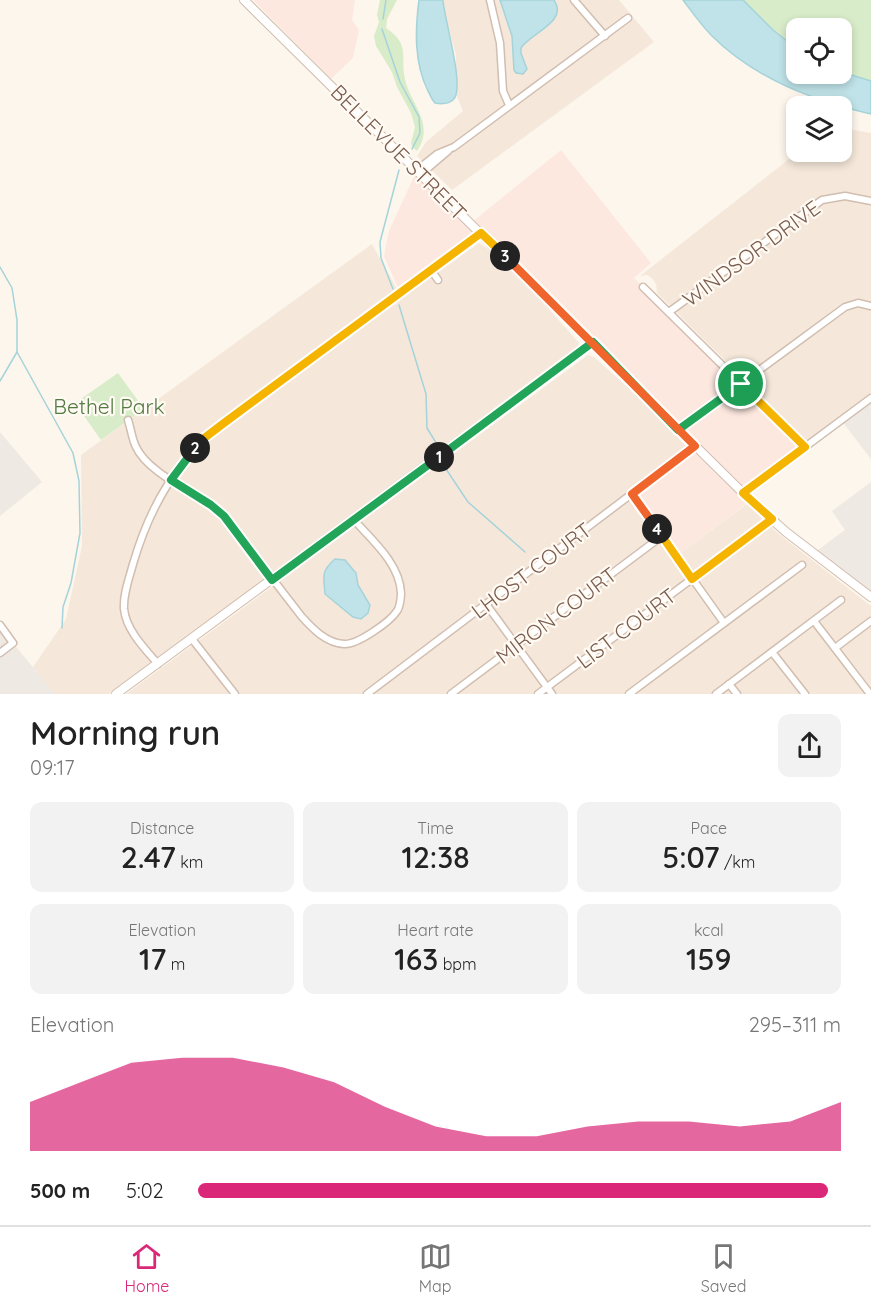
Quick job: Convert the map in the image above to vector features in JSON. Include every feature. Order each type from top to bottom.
[{"type":"street","name":"BELLEVUE STREET","points":[[244,0],[593,342],[743,493],[772,519],[871,597]]},
{"type":"street","points":[[490,0],[500,43],[503,91],[508,105]]},
{"type":"street","points":[[574,0],[605,36]]},
{"type":"street","points":[[419,172],[437,154],[454,147],[628,18]]},
{"type":"street","name":"WINDSOR DRIVE","points":[[669,312],[822,200],[837,196],[871,201]]},
{"type":"street","points":[[158,664],[129,626],[124,611],[125,592],[145,525],[171,480],[203,439],[481,233]]},
{"type":"street","points":[[431,270],[438,280]]},
{"type":"street","points":[[643,287],[805,447]]},
{"type":"street","points":[[678,430],[845,307],[858,303],[871,306]]},
{"type":"street","points":[[116,694],[593,342]]},
{"type":"street","points":[[743,493],[871,398]]},
{"type":"street","points":[[128,420],[136,447],[148,464],[224,516],[272,580],[316,632],[333,642],[344,644],[355,643],[398,610],[401,592],[388,559],[354,520]]},
{"type":"street","name":"LHOST COURT","points":[[367,694],[695,446]]},
{"type":"street","points":[[632,494],[724,623]]},
{"type":"street","name":"LIST COURT","points":[[538,694],[772,519]]},
{"type":"street","name":"MIRON COURT","points":[[451,694],[662,536]]},
{"type":"street","points":[[629,694],[802,565]]},
{"type":"street","points":[[716,694],[841,600]]},
{"type":"street","points":[[486,604],[552,694]]},
{"type":"street","points":[[814,621],[870,694]]},
{"type":"street","points":[[835,648],[871,621]]},
{"type":"street","points":[[0,625],[13,643],[0,653]]},
{"type":"street","points":[[192,639],[235,694]]},
{"type":"street","points":[[772,652],[805,694]]},
{"type":"street","points":[[729,684],[737,694]]},
{"type":"shaded area","points":[[253,0],[355,0],[352,20],[359,30],[353,58],[331,79]]},
{"type":"shaded area","points":[[444,0],[619,0],[654,42],[452,190],[417,156],[426,142],[463,111],[456,94],[456,55],[445,14]]},
{"type":"shaded area","points":[[852,130],[871,133],[871,395],[807,441],[657,293],[656,284],[652,278],[647,275],[640,276],[786,161],[852,162]]},
{"type":"shaded area","points":[[561,150],[651,263],[634,278],[805,447],[744,492],[752,500],[676,556],[632,494],[695,447],[481,233],[400,292],[384,256],[389,231],[417,170],[471,223]]},
{"type":"shaded area","points":[[479,243],[488,249],[549,309],[579,343],[578,349],[109,694],[55,694],[33,667],[66,619],[82,546],[81,455],[372,244],[402,298]]},
{"type":"shaded area","points":[[588,355],[594,357],[642,400],[686,446],[685,450],[626,496],[672,559],[747,504],[780,535],[871,606],[871,694],[126,694]]},
{"type":"shaded area","points":[[871,398],[871,459],[841,420]]},
{"type":"shaded area","points":[[0,432],[42,482],[0,516]]},
{"type":"shaded area","points":[[871,482],[871,597],[814,553],[845,530],[832,511]]},
{"type":"shaded area","points":[[0,625],[13,643],[55,694],[0,694]]},
{"type":"green space","points":[[380,0],[397,0],[387,19],[386,28],[394,34],[402,46],[405,79],[423,123],[424,132],[417,151],[411,143],[415,127],[411,113],[392,72],[376,46],[374,36],[379,22],[377,15]]},
{"type":"green space","points":[[743,0],[871,0],[871,81],[852,75],[852,18],[786,18],[786,40]]},
{"type":"green space","name":"Bethel Park","points":[[118,373],[144,409],[101,440],[75,403]]},
{"type":"water","points":[[419,0],[443,0],[457,82],[453,100],[446,103],[434,102],[420,69],[416,35]]},
{"type":"water","points":[[500,0],[554,0],[557,8],[553,21],[521,48],[527,69],[523,74],[516,73],[514,70],[512,36]]},
{"type":"water","points":[[683,0],[743,0],[786,40],[786,84],[852,84],[852,75],[871,81],[871,114],[852,109],[852,96],[810,96],[766,76],[729,51],[700,23]]},
{"type":"water","points":[[335,559],[345,560],[356,573],[358,585],[370,605],[368,613],[361,619],[353,617],[325,594],[325,571]]},
{"type":"waterway","points":[[383,19],[386,0]]},
{"type":"waterway","points":[[382,29],[400,82],[419,117],[420,133],[412,149]]},
{"type":"waterway","points":[[393,289],[381,258],[380,242],[399,170]]},
{"type":"waterway","points":[[0,267],[12,288],[17,320],[17,352],[0,381]]},
{"type":"waterway","points":[[399,305],[426,394],[427,428],[438,446]]},
{"type":"waterway","points":[[17,352],[73,453],[79,481],[80,533],[71,583],[63,607],[62,628]]},
{"type":"waterway","points":[[444,466],[468,502],[525,552]]},
{"type":"route","points":[[741,384],[678,430],[593,342],[272,580],[224,516],[171,480],[203,439],[481,233],[593,342],[598,348],[678,430],[695,446],[632,494],[692,579],[772,519],[743,493],[805,447],[741,384]]}]
